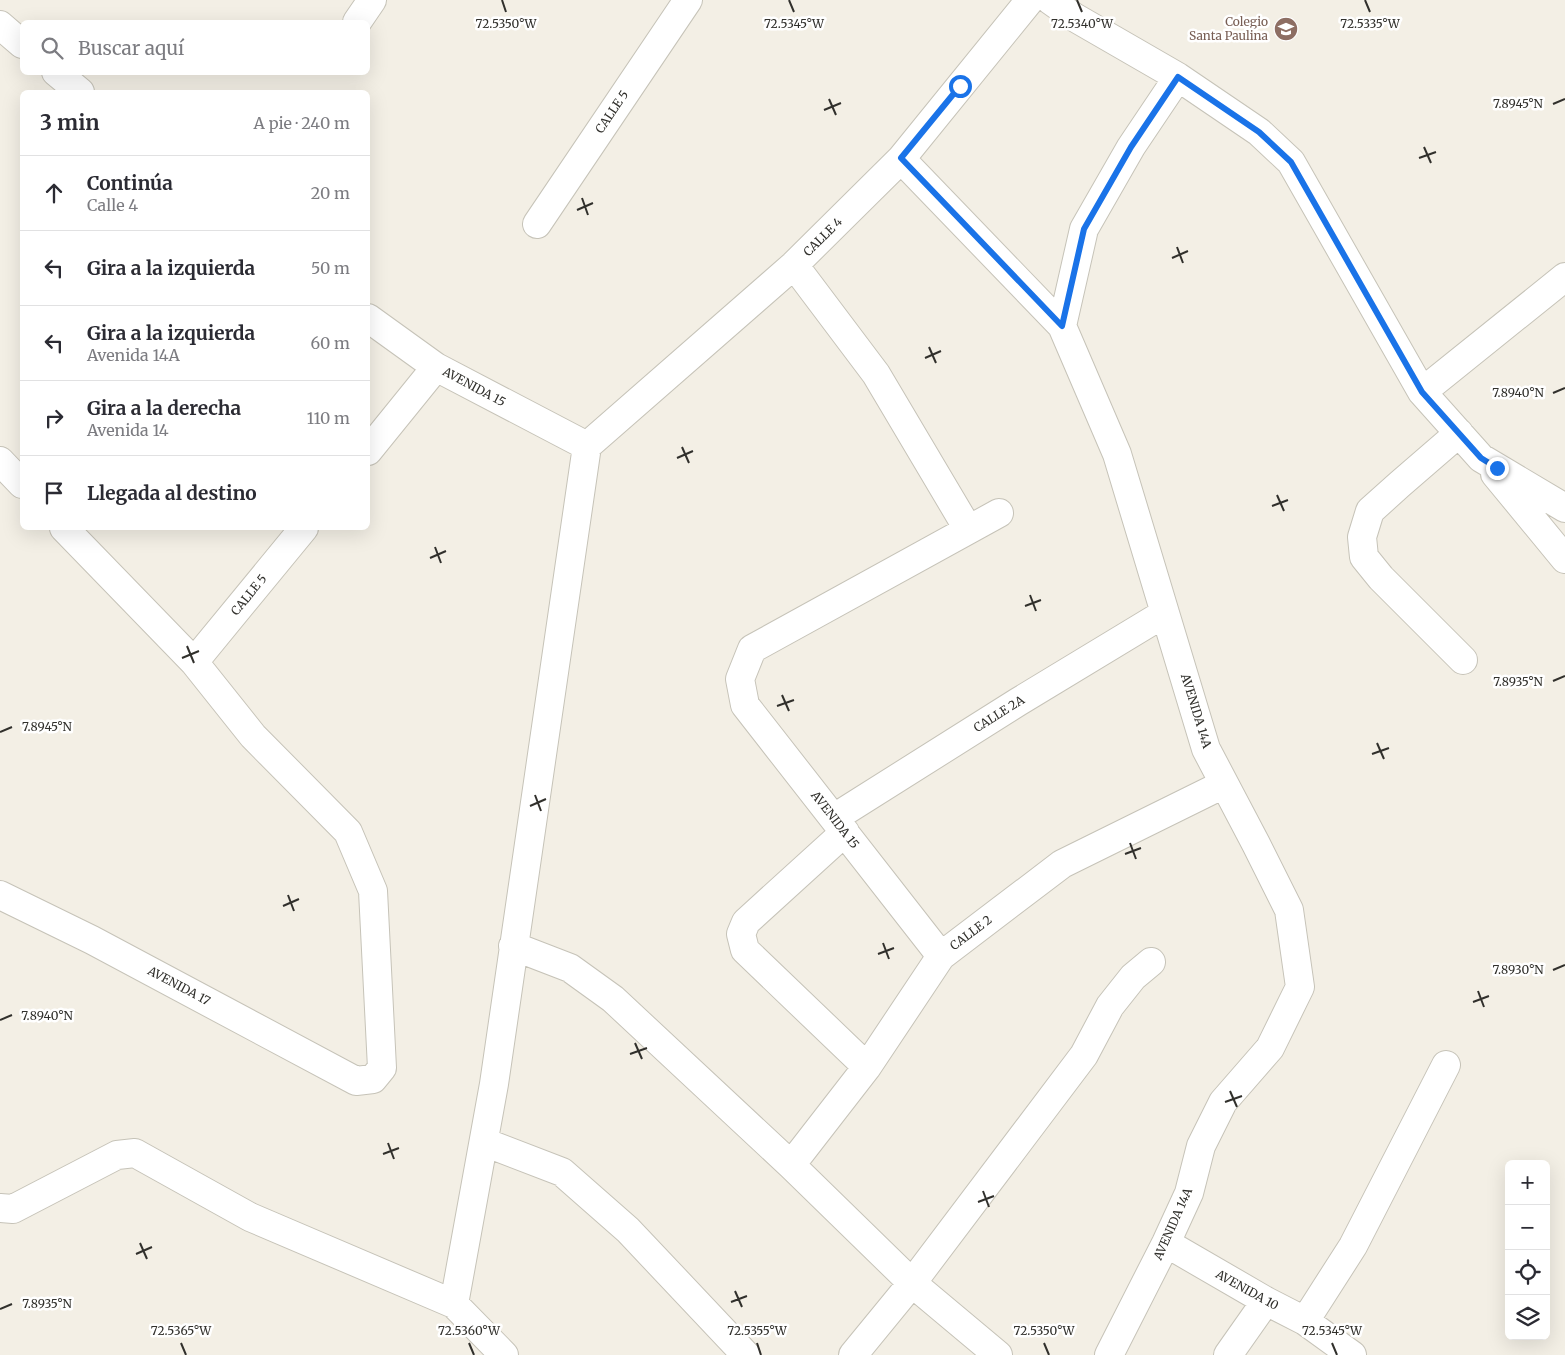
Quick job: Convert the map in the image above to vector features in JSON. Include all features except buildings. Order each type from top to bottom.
[{"type":"street","points":[[359,20],[372,0]]},
{"type":"street","name":"CALLE 5","points":[[537,224],[688,0]]},
{"type":"street","name":"CALLE 4","points":[[587,446],[794,265],[901,158],[1030,0]]},
{"type":"street","points":[[1050,0],[1178,77],[1259,132],[1291,162],[1422,392],[1481,458],[1565,559]]},
{"type":"street","points":[[0,25],[20,42]]},
{"type":"street","points":[[60,75],[78,90]]},
{"type":"street","points":[[1062,326],[1084,229],[1131,147],[1178,77]]},
{"type":"street","points":[[901,158],[1062,326]]},
{"type":"street","points":[[794,265],[876,374],[968,529],[999,512]]},
{"type":"street","points":[[1422,392],[1565,277]]},
{"type":"street","name":"AVENIDA 15","points":[[370,319],[436,367],[587,446]]},
{"type":"street","name":"AVENIDA 14A","points":[[1062,326],[1117,454],[1206,749],[1289,910],[1300,987],[1270,1048],[1223,1102],[1200,1146],[1189,1193],[1166,1243],[1109,1355]]},
{"type":"street","points":[[370,449],[436,367]]},
{"type":"street","points":[[1459,433],[1370,511],[1362,537],[1364,557],[1381,578],[1463,660]]},
{"type":"street","points":[[454,1304],[494,1084],[587,446]]},
{"type":"street","points":[[1481,458],[1565,508]]},
{"type":"street","points":[[0,461],[20,482]]},
{"type":"street","name":"AVENIDA 15","points":[[941,956],[745,705],[740,680],[752,649],[968,529]]},
{"type":"street","points":[[66,530],[194,662]]},
{"type":"street","name":"CALLE 5","points":[[194,662],[302,530]]},
{"type":"street","name":"CALLE 2A","points":[[867,1067],[744,950],[741,934],[746,922],[840,825],[1018,702],[1165,613]]},
{"type":"street","name":"AVENIDA 17","points":[[0,895],[101,945],[356,1081],[373,1078],[382,1068],[373,891],[348,832],[253,736],[194,662]]},
{"type":"street","name":"CALLE 2","points":[[791,1165],[867,1067],[941,956],[1062,864],[1224,784]]},
{"type":"street","points":[[513,946],[570,968],[614,999],[791,1165],[912,1283],[998,1355]]},
{"type":"street","points":[[853,1355],[912,1283],[1084,1054],[1110,1006],[1133,977],[1150,962]]},
{"type":"street","points":[[1305,1321],[1353,1246],[1446,1065]]},
{"type":"street","points":[[484,1142],[562,1172],[628,1230],[746,1355]]},
{"type":"street","points":[[0,1208],[14,1209],[118,1154],[135,1153],[250,1217],[454,1304],[504,1355]]},
{"type":"street","name":"AVENIDA 10","points":[[1166,1243],[1266,1301],[1305,1321],[1352,1355]]},
{"type":"street","points":[[1228,1355],[1266,1301]]},
{"type":"place","name":"Colegio Santa Paulina","points":[[1286,29]]},
{"type":"route","points":[[960,86],[901,158],[1062,326],[1084,229],[1131,147],[1178,77],[1259,132],[1291,162],[1422,392],[1481,458],[1497,468]]}]
